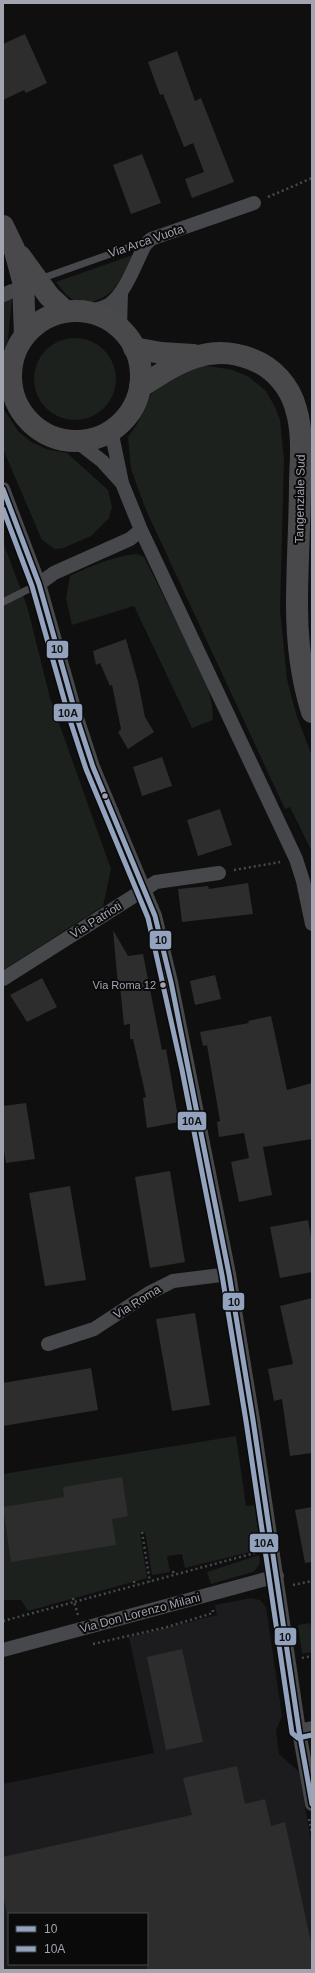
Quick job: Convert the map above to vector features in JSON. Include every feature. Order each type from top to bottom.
[{"type":"highway","name":"Tangenziale Sud","points":[[134,348],[161,353],[198,356]]},
{"type":"highway","name":"Tangenziale Sud","points":[[140,386],[175,365],[198,356],[215,352],[237,354],[258,362],[272,371],[288,390],[300,422],[301,452],[297,626],[304,680],[312,712]]},
{"type":"main road","points":[[3,226],[15,251],[22,281],[25,336]]},
{"type":"main road","points":[[15,251],[38,279],[49,296],[76,312],[105,318],[120,329],[134,348],[139,360],[141,373],[140,386],[136,399],[122,422],[111,430],[95,438],[76,441],[60,439],[45,434],[32,424],[19,407],[14,397],[11,381],[12,365],[17,350],[25,336],[42,321],[76,312]]},
{"type":"street","name":"Via Arca Vuota","points":[[151,239],[254,203]]},
{"type":"street","points":[[76,312],[108,305],[121,292],[145,245],[151,239]]},
{"type":"street","points":[[120,329],[121,292]]},
{"type":"street","points":[[111,430],[122,483],[141,530],[296,859],[308,880],[312,924]]},
{"type":"street","points":[[76,441],[102,461],[122,483]]},
{"type":"street","points":[[3,489],[39,584],[76,716],[120,834],[146,890],[155,916],[173,990],[229,1274],[282,1581],[305,1729],[312,1804]]},
{"type":"street","points":[[39,584],[54,573],[130,539],[141,530]]},
{"type":"street","name":"Via Patrioti","points":[[3,979],[146,890],[156,882],[219,873]]},
{"type":"street","name":"Via Roma","points":[[48,1344],[94,1329],[149,1292],[173,1281],[229,1274]]},
{"type":"street","name":"Via Don Lorenzo Milani","points":[[3,1650],[282,1581]]},
{"type":"lane","name":"Via Arca Vuota","points":[[38,279],[151,239]]},
{"type":"lane","points":[[3,602],[39,584]]},
{"type":"path","points":[[254,203],[312,178]]},
{"type":"path","points":[[219,873],[296,859]]},
{"type":"path","points":[[142,1532],[150,1582]]},
{"type":"path","points":[[3,1621],[174,1576],[208,1564],[255,1553]]},
{"type":"path","points":[[173,1571],[174,1576]]},
{"type":"path","points":[[134,1581],[135,1586]]},
{"type":"path","points":[[282,1581],[312,1581]]},
{"type":"path","points":[[73,1598],[80,1622]]},
{"type":"path","points":[[85,1645],[167,1627],[213,1613],[212,1604]]},
{"type":"path","points":[[300,1658],[312,1656]]},
{"type":"shaded area","points":[[133,255],[115,287],[107,295],[96,301],[84,303],[73,300],[56,282]]},
{"type":"shaded area","points":[[12,298],[8,340],[3,352],[3,302]]},
{"type":"shaded area","points":[[75,338],[91,342],[104,350],[112,363],[116,379],[112,395],[104,408],[91,416],[75,420],[59,416],[46,408],[38,395],[34,379],[38,363],[46,350],[59,342]]},
{"type":"shaded area","points":[[209,366],[233,370],[249,377],[266,391],[280,420],[284,460],[280,610],[287,679],[296,714],[312,756],[312,852],[290,807],[285,809],[146,510],[131,469],[128,437],[136,426],[155,386],[185,368]]},
{"type":"shaded area","points":[[3,408],[18,431],[30,441],[46,449],[67,453],[108,490],[112,507],[109,518],[91,536],[63,548],[55,549],[42,540],[3,449]]},
{"type":"shaded area","points":[[3,542],[27,606],[50,698],[111,869],[103,906],[3,970]]},
{"type":"shaded area","points":[[137,554],[144,557],[207,683],[212,705],[213,720],[192,728],[134,606],[72,625],[66,598],[70,576],[102,562]]},
{"type":"shaded area","points":[[236,1436],[246,1506],[255,1505],[259,1537],[258,1550],[185,1568],[182,1554],[167,1556],[170,1572],[152,1575],[145,1532],[140,1533],[147,1578],[28,1611],[21,1600],[3,1600],[3,1474]]},
{"type":"shaded area","points":[[259,1555],[259,1565],[253,1572],[211,1584],[207,1572]]},
{"type":"shaded area","points":[[251,1598],[260,1600],[266,1607],[282,1716],[276,1730],[279,1754],[299,1772],[312,1847],[312,1970],[3,1970],[3,1784],[154,1753],[129,1637],[217,1615],[215,1605]]},
{"type":"shaded area","points":[[310,1623],[312,1632],[312,1652],[302,1654],[298,1625]]},
{"type":"building","points":[[25,34],[47,83],[26,93],[24,90],[3,100],[3,44]]},
{"type":"building","points":[[177,51],[195,101],[201,98],[234,182],[192,198],[185,179],[204,172],[193,143],[184,147],[163,94],[160,95],[148,62]]},
{"type":"building","points":[[142,154],[161,203],[131,214],[113,165]]},
{"type":"building","points":[[126,639],[138,682],[145,717],[154,732],[128,749],[118,732],[121,729],[112,685],[110,686],[100,663],[96,665],[93,651]]},
{"type":"building","points":[[162,757],[172,786],[142,796],[133,767]]},
{"type":"building","points":[[220,809],[232,845],[198,856],[187,820]]},
{"type":"building","points":[[248,883],[253,914],[182,922],[178,889],[208,886],[209,889]]},
{"type":"building","points":[[113,930],[128,956],[143,954],[162,1050],[166,1049],[179,1122],[147,1128],[143,1098],[146,1097],[133,1039],[130,1039],[130,1024],[124,1025],[120,986],[118,986]]},
{"type":"building","points":[[215,975],[221,999],[195,1005],[190,981]]},
{"type":"building","points":[[42,978],[57,1007],[27,1022],[10,995]]},
{"type":"building","points":[[271,1016],[287,1090],[312,1083],[312,1139],[263,1147],[272,1195],[239,1202],[231,1162],[249,1158],[244,1133],[219,1137],[217,1122],[220,1121],[207,1045],[203,1046],[200,1032],[249,1023],[248,1021]]},
{"type":"building","points":[[26,1103],[35,1159],[6,1163],[3,1145],[3,1106]]},
{"type":"building","points":[[170,1171],[185,1262],[150,1268],[135,1177]]},
{"type":"building","points":[[70,1186],[86,1280],[45,1286],[29,1193]]},
{"type":"building","points":[[308,1220],[312,1242],[312,1272],[280,1278],[270,1227]]},
{"type":"building","points":[[312,1298],[312,1453],[290,1456],[282,1399],[274,1401],[268,1369],[293,1364],[280,1306]]},
{"type":"building","points":[[195,1313],[210,1405],[172,1411],[156,1319]]},
{"type":"building","points":[[91,1368],[98,1410],[3,1426],[3,1383]]},
{"type":"building","points":[[122,1477],[128,1516],[112,1519],[116,1545],[11,1562],[3,1507],[64,1497],[63,1487]]},
{"type":"building","points":[[312,1507],[312,1562],[305,1563],[295,1510]]},
{"type":"building","points":[[182,1649],[203,1742],[166,1750],[147,1657]]},
{"type":"building","points":[[237,1766],[245,1804],[265,1799],[271,1826],[285,1822],[312,1947],[312,1970],[147,1970],[148,1913],[7,1914],[3,1895],[3,1857],[192,1815],[183,1778]]},
{"type":"transit line","name":"10","points":[[3,489],[39,584],[76,715],[93,767],[155,916],[171,982],[229,1274],[253,1420],[299,1731],[312,1804]]},
{"type":"transit line","name":"10A","points":[[3,509],[32,586],[69,717],[86,769],[148,918],[182,1070],[222,1275],[246,1421],[292,1733],[298,1738],[312,1735]]},
{"type":"place","name":"Via Roma 12","points":[[163,985]]}]
